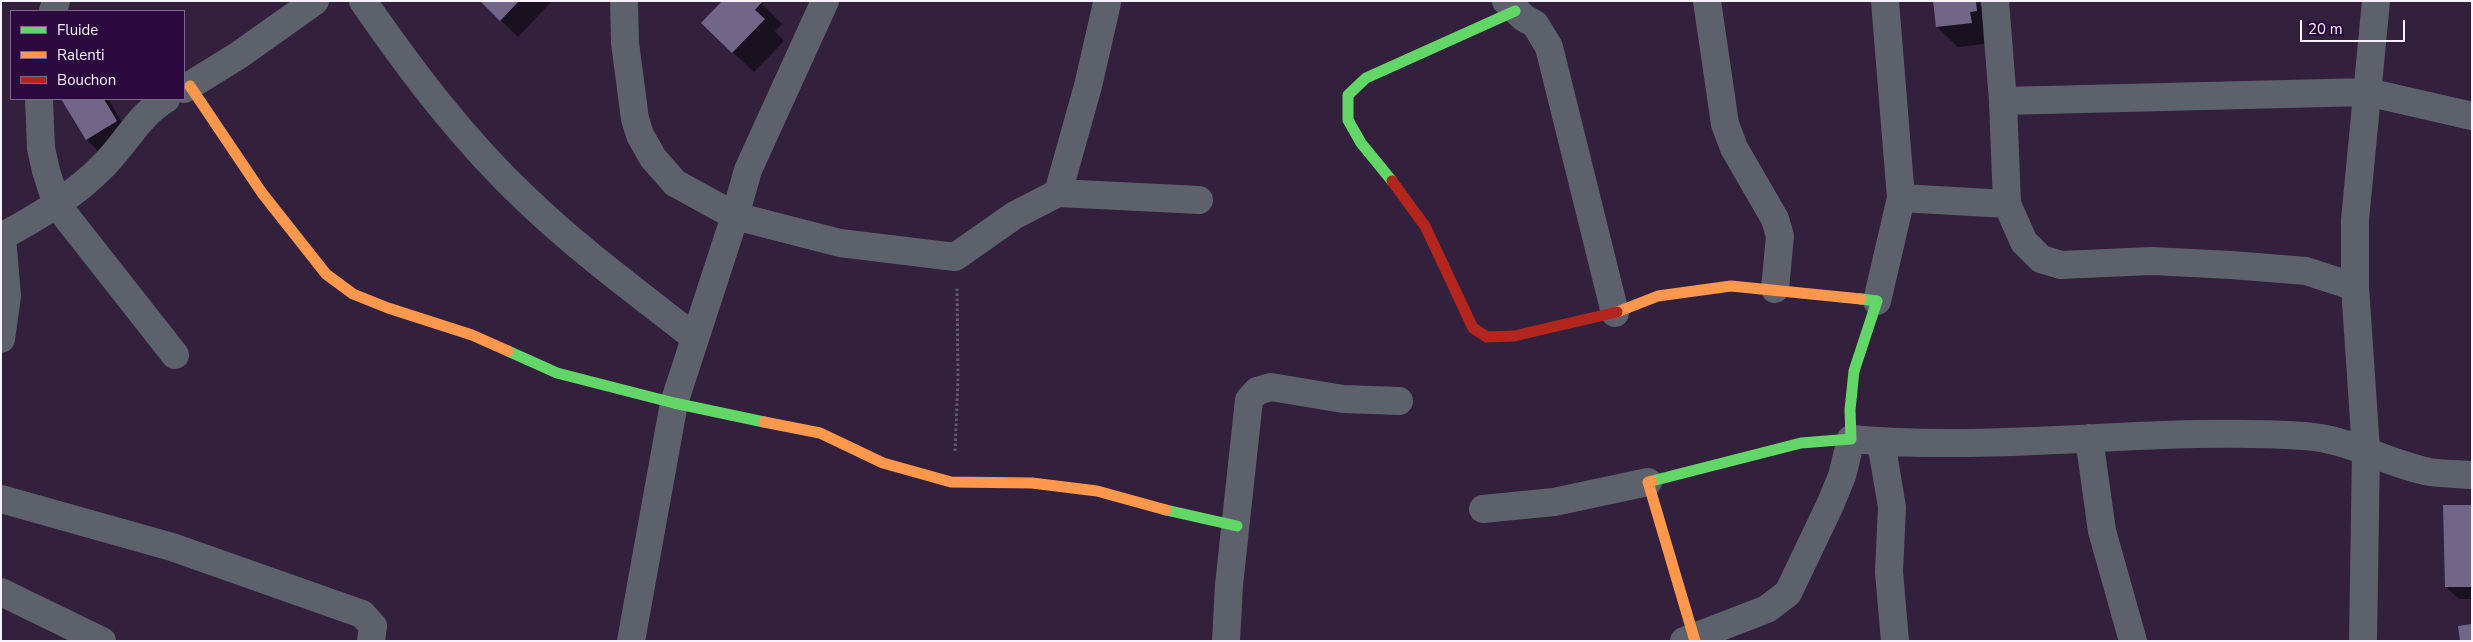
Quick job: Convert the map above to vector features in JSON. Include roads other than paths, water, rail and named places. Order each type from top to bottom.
[{"type":"street","points":[[315,1],[240,56],[187,87],[262,193],[326,274],[353,294],[388,308],[472,335],[557,373],[674,403],[820,433],[883,463],[951,482],[1032,484],[1097,491],[1197,518],[1236,526]]},
{"type":"street","points":[[363,1],[438,104],[482,155],[521,195],[610,271],[694,337]]},
{"type":"street","points":[[624,1],[624,43],[631,100],[640,135],[653,158],[675,183],[735,216],[840,243],[955,257],[1015,215],[1058,193],[1199,200]]},
{"type":"street","points":[[631,641],[674,403],[694,337],[735,216],[748,170],[825,1]]},
{"type":"street","points":[[1707,1],[1725,124],[1734,148],[1775,219],[1780,236],[1775,289]]},
{"type":"street","points":[[1648,482],[1691,640],[1767,609],[1788,593],[1836,490],[1851,439],[1850,410],[1854,371],[1877,301],[1901,198],[1885,1]]},
{"type":"street","points":[[1995,1],[2003,101],[2008,204],[2024,242],[2041,259],[2061,266],[2152,262],[2231,264],[2306,270],[2355,287]]},
{"type":"street","points":[[2363,641],[2366,450],[2355,287],[2355,220],[2376,1]]},
{"type":"street","points":[[1058,193],[1088,86],[1107,4]]},
{"type":"street","points":[[1615,313],[1549,47],[1535,24],[1511,6],[1366,78],[1348,95],[1348,120],[1361,143],[1425,226],[1473,328],[1487,337],[1514,336],[1615,313],[1658,296],[1730,286],[1775,289],[1877,301]]},
{"type":"street","points":[[2003,101],[2367,92],[2472,116]]},
{"type":"street","points":[[39,100],[41,148],[57,205],[175,355]]},
{"type":"street","points":[[1,339],[7,296],[2,237],[57,205],[103,167],[126,142],[146,113],[165,100]]},
{"type":"street","points":[[1901,198],[2008,204]]},
{"type":"street","points":[[1226,641],[1229,585],[1249,400],[1257,391],[1270,387],[1342,399],[1399,401]]},
{"type":"street","points":[[1483,509],[1554,502],[1648,482],[1801,443],[1851,439],[1913,444],[2205,433],[2305,436],[2339,440],[2430,472],[2472,475]]},
{"type":"street","points":[[2090,438],[2102,531],[2133,641]]},
{"type":"street","points":[[1881,442],[1892,507],[1889,572],[1895,641]]},
{"type":"street","points":[[1,499],[172,547],[362,614],[373,626],[371,641]]},
{"type":"street","points":[[1,592],[102,641]]}]
